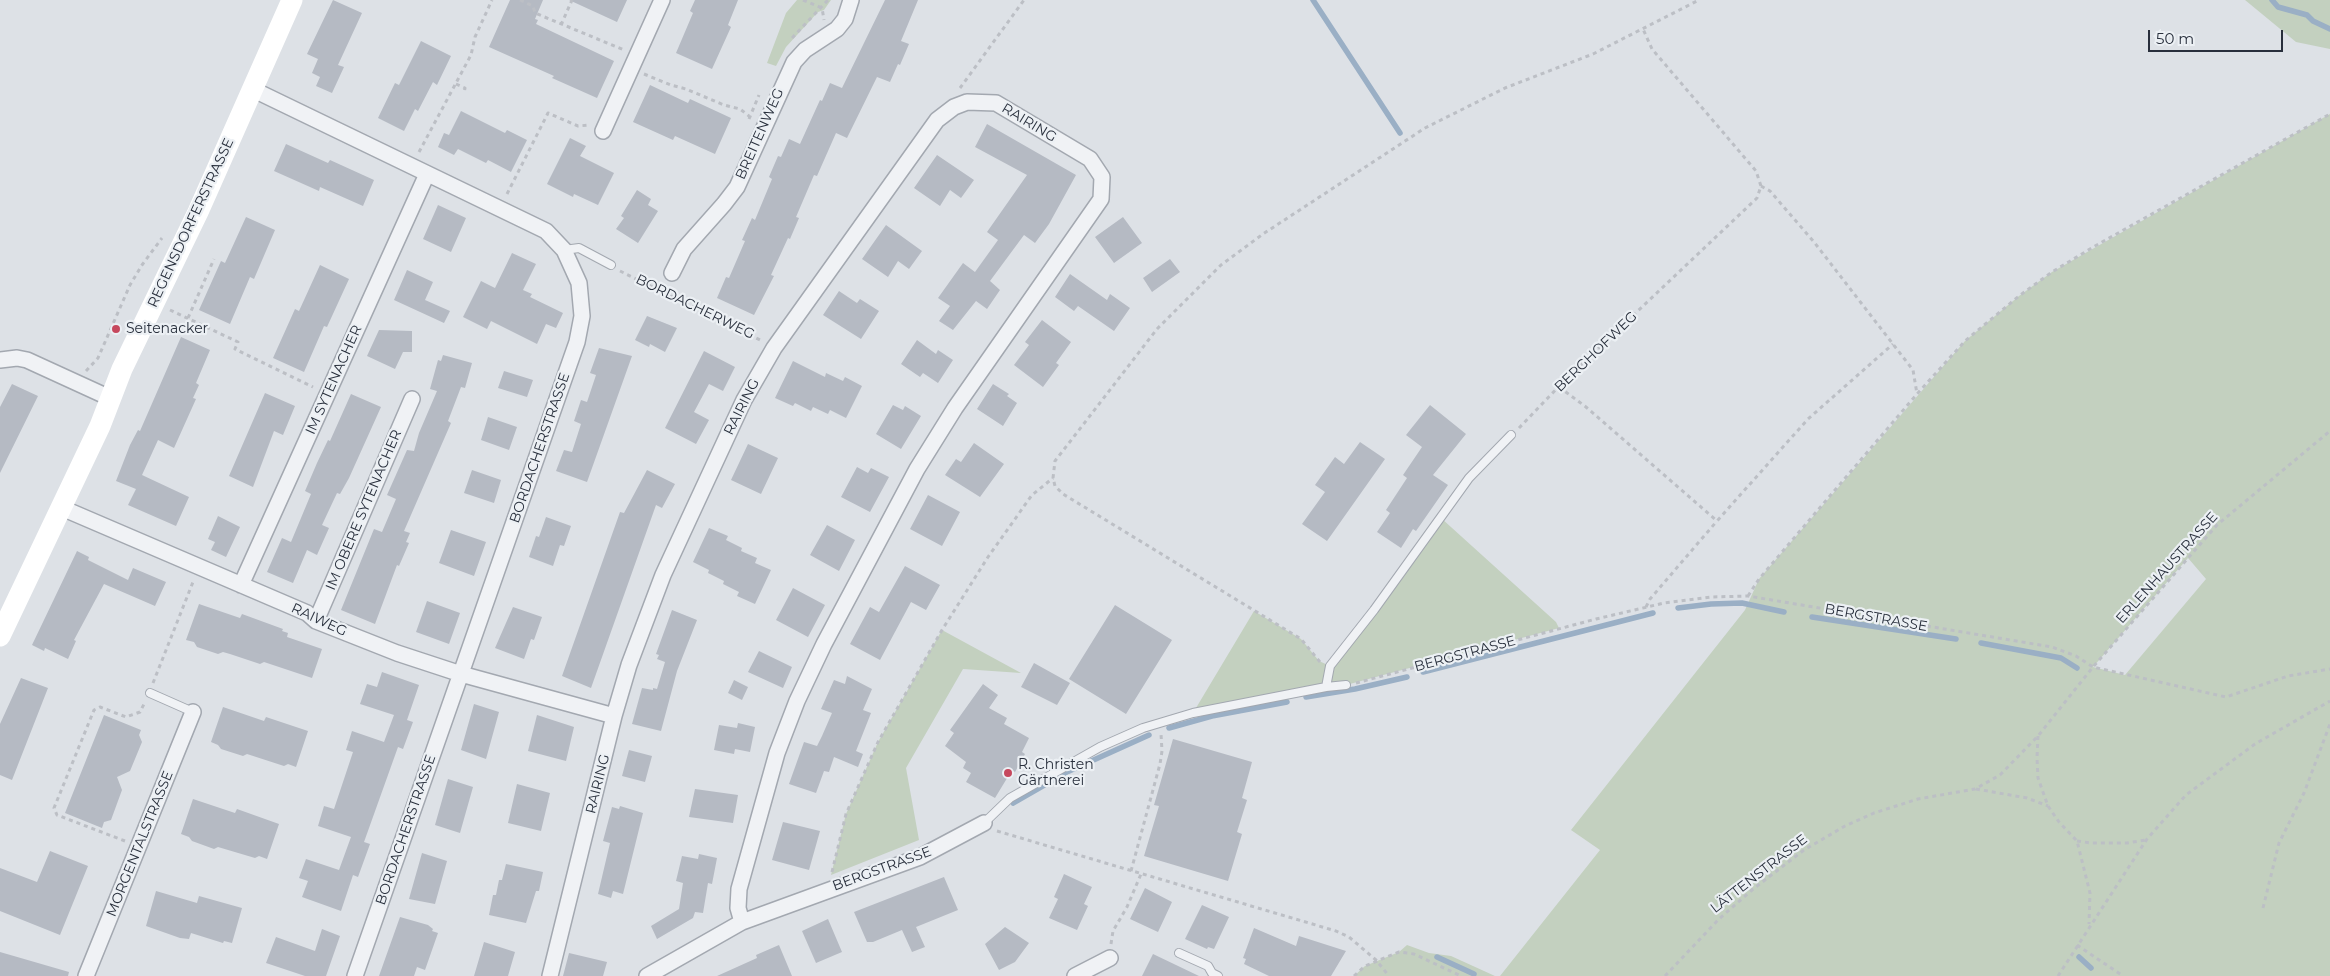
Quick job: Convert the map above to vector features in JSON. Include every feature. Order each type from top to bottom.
[{"type":"street","name":"REGENSDORFERSTRASSE","points":[[0,636],[100,426],[110,398],[292,0]]},
{"type":"street","points":[[606,127],[662,0]]},
{"type":"street","name":"BREITENWEG","points":[[672,273],[684,249],[724,204],[736,187],[794,62],[805,50],[837,29],[845,19],[851,0]]},
{"type":"street","name":"BORDACHERSTRASSE","points":[[252,89],[546,231],[564,250],[579,283],[582,316],[577,342],[355,976]]},
{"type":"street","name":"RAIRING","points":[[550,976],[614,716],[629,665],[653,600],[744,400],[774,348],[937,120],[954,107],[967,102],[996,103],[1090,159],[1102,177],[1103,192],[1098,205],[950,416],[918,469],[824,644],[797,701],[777,753],[739,889],[738,908],[742,922]]},
{"type":"street","name":"IM SYTENACHER","points":[[241,585],[427,174]]},
{"type":"street","points":[[0,360],[17,358],[27,360],[110,398]]},
{"type":"street","name":"IM OBERE SYTENACHER","points":[[316,621],[412,400]]},
{"type":"street","name":"RAIWEG","points":[[62,508],[307,613],[316,621],[461,674],[614,716]]},
{"type":"street","name":"MORGENTALSTRASSE","points":[[86,976],[193,712]]},
{"type":"street","name":"BERGSTRASSE","points":[[647,976],[742,922],[920,857],[984,823]]},
{"type":"street","points":[[1075,976],[1110,958]]},
{"type":"lane","points":[[564,250],[579,248],[611,265]]},
{"type":"lane","points":[[1326,687],[1330,666],[1374,610],[1469,478],[1511,435]]},
{"type":"lane","name":"BERGSTRASSE","points":[[984,823],[1010,798],[1100,747],[1159,723],[1193,714],[1326,687],[1346,686]]},
{"type":"lane","points":[[150,693],[193,712]]},
{"type":"lane","points":[[1179,953],[1208,966],[1212,973],[1218,976]]},
{"type":"path","points":[[411,167],[471,54],[475,37],[492,0]]},
{"type":"path","points":[[520,0],[533,6],[535,13],[638,56]]},
{"type":"path","points":[[561,25],[572,0]]},
{"type":"path","points":[[803,0],[822,10]]},
{"type":"path","points":[[954,107],[956,92],[1024,0]]},
{"type":"path","points":[[1330,666],[1319,661],[1300,639],[1063,494],[1055,486],[1053,478],[1055,462],[1157,329],[1221,265],[1263,234],[1425,128],[1504,88],[1593,54],[1699,0]]},
{"type":"path","points":[[1643,29],[1652,49],[1756,171],[1761,186],[1770,191],[1814,242],[1893,344],[1912,370],[1917,394]]},
{"type":"path","points":[[646,74],[671,86],[686,88],[740,110],[749,116]]},
{"type":"path","points":[[456,84],[465,88],[464,94]]},
{"type":"path","points":[[499,209],[548,113],[578,126],[606,127]]},
{"type":"path","points":[[1748,596],[1759,579],[1917,394],[1965,341],[2019,296],[2052,272],[2095,246],[2330,114]]},
{"type":"path","name":"BERGHOFWEG","points":[[1511,435],[1757,198],[1761,186]]},
{"type":"path","points":[[76,382],[98,358],[130,285],[165,234]]},
{"type":"path","points":[[188,318],[214,259]]},
{"type":"path","name":"BORDACHERWEG","points":[[626,274],[763,341]]},
{"type":"path","points":[[154,303],[238,342],[235,349],[328,394]]},
{"type":"path","points":[[1646,607],[1650,599],[1716,521],[1808,419],[1893,344]]},
{"type":"path","points":[[1559,387],[1586,408],[1716,521]]},
{"type":"path","name":"ERLENHAUSTRASSE","points":[[2038,736],[2093,667],[2217,525],[2330,431]]},
{"type":"path","points":[[826,890],[846,814],[878,742],[942,630],[988,557],[1032,495],[1053,478]]},
{"type":"path","points":[[139,846],[57,814],[54,808],[94,710],[100,707],[126,717],[140,712],[150,693],[199,567]]},
{"type":"path","name":"BERGSTRASSE","points":[[1346,686],[1646,607],[1711,596],[1748,596],[2052,648],[2076,656],[2093,667],[2226,697],[2288,676],[2330,669]]},
{"type":"path","points":[[2058,976],[2147,839],[2186,795],[2255,744],[2330,701]]},
{"type":"path","points":[[1130,871],[1160,764],[1162,740],[1159,723]]},
{"type":"path","points":[[2263,908],[2279,844],[2304,793],[2330,724]]},
{"type":"path","points":[[2038,736],[2038,778],[2048,806],[2059,822],[2077,841],[2090,893],[2089,926]]},
{"type":"path","name":"LÄTTENSTRASSE","points":[[1665,976],[1719,919],[1752,890],[1804,850],[1845,826],[1874,813],[1918,799],[1975,789],[2000,775],[2038,736]]},
{"type":"path","points":[[1975,789],[2027,798],[2048,806]]},
{"type":"path","points":[[984,823],[1000,832],[1336,931],[1349,937],[1376,960],[1389,976]]},
{"type":"path","points":[[2077,841],[2128,843],[2147,839]]},
{"type":"path","points":[[1110,958],[1113,931],[1127,907],[1141,874]]},
{"type":"path","points":[[2077,945],[2123,976]]},
{"type":"path","points":[[1354,976],[1365,966],[1376,960],[1399,952],[1414,954],[1461,976]]},
{"type":"green space","points":[[797,0],[831,0],[824,10],[818,12],[786,47],[776,66],[767,63],[786,13]]},
{"type":"green space","points":[[2245,0],[2330,0],[2330,49],[2296,42]]},
{"type":"green space","points":[[2330,114],[2330,976],[1500,976],[1600,850],[1571,830],[1745,610],[1759,579],[1965,341],[2019,296],[2052,272]],"holes":[[[2188,558],[2206,579],[2125,675],[2093,667]]]},
{"type":"green space","points":[[1441,518],[1556,622],[1559,628],[1346,685],[1193,713],[1254,611],[1301,639],[1319,661],[1330,666]]},
{"type":"green space","points":[[942,630],[1021,673],[963,669],[906,768],[919,840],[831,875],[846,814],[878,742]]},
{"type":"green space","points":[[1407,945],[1429,953],[1451,956],[1495,976],[1354,976],[1365,966],[1399,952]]},
{"type":"building","points":[[333,0],[362,13],[338,65],[344,67],[332,93],[316,86],[320,77],[312,73],[318,59],[307,54]]},
{"type":"building","points":[[510,0],[543,0],[535,19],[538,20],[536,24],[614,61],[597,98],[552,78],[554,76],[489,47]]},
{"type":"building","points":[[569,0],[627,0],[617,22]]},
{"type":"building","points":[[695,0],[738,0],[728,25],[731,27],[712,69],[676,53],[693,13],[690,11]]},
{"type":"building","points":[[885,0],[918,0],[901,41],[909,44],[900,65],[898,64],[890,82],[877,77],[847,138],[836,133],[817,176],[814,175],[796,217],[799,218],[790,239],[788,238],[771,275],[774,276],[754,315],[717,298],[726,277],[729,278],[745,241],[742,240],[752,218],[755,220],[772,179],[769,177],[778,156],[781,157],[789,139],[800,144],[830,83],[842,88]]},
{"type":"building","points":[[421,41],[451,56],[437,85],[433,82],[418,111],[415,109],[404,131],[378,118],[395,83],[399,85]]},
{"type":"building","points":[[650,85],[688,103],[690,99],[731,118],[715,154],[675,136],[673,140],[633,122]]},
{"type":"building","points":[[461,111],[505,133],[507,130],[527,140],[511,172],[488,160],[486,163],[458,149],[454,155],[438,147],[444,133],[449,135]]},
{"type":"building","points":[[987,124],[1076,175],[1049,224],[1035,243],[1024,235],[990,281],[1000,290],[987,309],[976,301],[953,330],[939,321],[950,306],[938,298],[963,263],[975,272],[998,240],[987,232],[1027,175],[975,147]]},
{"type":"building","points":[[570,138],[586,146],[580,156],[614,173],[598,205],[574,194],[573,197],[547,184]]},
{"type":"building","points":[[286,144],[328,163],[330,160],[374,180],[363,206],[320,187],[319,191],[274,171]]},
{"type":"building","points":[[937,155],[974,180],[961,198],[950,190],[940,206],[914,188]]},
{"type":"building","points":[[637,190],[651,199],[648,205],[658,211],[638,243],[616,229],[624,218],[621,216]]},
{"type":"building","points":[[438,205],[466,218],[451,252],[423,239]]},
{"type":"building","points":[[246,217],[275,230],[254,279],[250,277],[230,324],[199,310],[221,261],[225,263]]},
{"type":"building","points":[[1123,217],[1142,243],[1114,263],[1095,237]]},
{"type":"building","points":[[886,225],[922,251],[909,269],[898,261],[888,277],[862,259]]},
{"type":"building","points":[[512,253],[536,264],[523,290],[532,294],[530,297],[563,313],[556,328],[546,324],[537,344],[491,321],[487,329],[463,317],[481,281],[495,288]]},
{"type":"building","points":[[1170,259],[1180,272],[1152,292],[1143,278]]},
{"type":"building","points":[[320,265],[349,279],[327,327],[324,326],[304,372],[273,358],[295,309],[299,311]]},
{"type":"building","points":[[407,270],[433,282],[425,300],[450,311],[444,323],[394,300]]},
{"type":"building","points":[[1070,274],[1107,300],[1110,294],[1130,308],[1114,331],[1078,306],[1074,311],[1055,297]]},
{"type":"building","points":[[839,291],[857,303],[860,299],[879,311],[861,339],[823,315]]},
{"type":"building","points":[[647,316],[677,328],[665,352],[650,344],[649,347],[635,340]]},
{"type":"building","points":[[1042,320],[1071,342],[1056,363],[1059,365],[1043,387],[1014,365],[1029,345],[1025,342]]},
{"type":"building","points":[[379,330],[412,331],[412,352],[403,352],[395,369],[367,356]]},
{"type":"building","points":[[181,337],[210,350],[196,383],[199,385],[193,398],[196,399],[174,448],[158,440],[142,475],[189,497],[176,526],[128,505],[136,489],[116,481],[130,445],[138,430],[140,431]]},
{"type":"building","points":[[917,340],[936,354],[938,350],[953,360],[938,383],[923,373],[920,377],[901,364]]},
{"type":"building","points":[[599,348],[632,356],[587,482],[556,471],[564,450],[572,452],[581,424],[574,421],[581,400],[587,402],[596,375],[590,373]]},
{"type":"building","points":[[704,351],[735,367],[723,391],[709,384],[694,412],[709,420],[696,444],[665,428]]},
{"type":"building","points":[[443,355],[472,363],[465,388],[461,387],[448,421],[451,423],[404,531],[410,533],[406,542],[409,543],[399,566],[397,565],[375,624],[341,610],[374,529],[382,532],[396,499],[387,495],[407,450],[414,451],[419,433],[437,391],[430,389],[438,360],[441,361]]},
{"type":"building","points":[[793,361],[825,377],[826,373],[843,381],[845,377],[862,386],[846,418],[830,410],[828,414],[813,407],[811,411],[795,403],[793,406],[775,398]]},
{"type":"building","points":[[504,371],[533,380],[527,397],[498,388]]},
{"type":"building","points":[[12,384],[38,396],[0,473],[0,407]]},
{"type":"building","points":[[993,384],[1009,394],[1007,396],[1017,403],[1003,426],[977,409]]},
{"type":"building","points":[[265,393],[295,406],[283,435],[274,431],[253,487],[229,476]]},
{"type":"building","points":[[351,394],[381,407],[349,478],[340,494],[337,493],[322,525],[329,528],[317,555],[307,550],[293,583],[267,572],[282,538],[291,542],[311,494],[305,491]]},
{"type":"building","points":[[893,405],[903,410],[905,406],[921,416],[901,449],[876,434]]},
{"type":"building","points":[[1430,405],[1466,434],[1433,475],[1448,485],[1416,531],[1413,529],[1401,548],[1377,532],[1390,513],[1386,510],[1407,478],[1403,475],[1422,447],[1406,435]]},
{"type":"building","points":[[488,417],[517,427],[509,450],[481,440]]},
{"type":"building","points":[[1360,442],[1385,459],[1327,541],[1302,524],[1325,492],[1315,485],[1335,457],[1344,464]]},
{"type":"building","points":[[974,443],[1004,464],[980,497],[945,475],[956,459],[961,462]]},
{"type":"building","points":[[748,444],[778,458],[761,494],[731,480]]},
{"type":"building","points":[[857,467],[868,473],[871,468],[889,477],[870,512],[841,497]]},
{"type":"building","points":[[472,470],[501,480],[494,503],[464,493]]},
{"type":"building","points":[[647,470],[675,484],[662,508],[656,505],[591,688],[562,676],[620,512],[624,513]]},
{"type":"building","points":[[928,495],[960,512],[942,546],[910,529]]},
{"type":"building","points":[[218,516],[240,527],[226,557],[211,550],[215,542],[208,539]]},
{"type":"building","points":[[546,517],[571,526],[564,546],[560,545],[553,566],[529,557],[536,536],[539,537]]},
{"type":"building","points":[[827,525],[855,540],[839,571],[810,555]]},
{"type":"building","points":[[709,528],[728,536],[726,540],[742,548],[741,551],[757,558],[755,563],[771,570],[755,604],[737,596],[739,592],[723,584],[724,581],[708,573],[709,570],[693,562]]},
{"type":"building","points":[[451,530],[486,542],[474,576],[439,563]]},
{"type":"building","points":[[77,551],[89,557],[88,560],[128,580],[133,568],[166,582],[155,606],[104,584],[74,640],[76,641],[68,659],[45,648],[44,651],[32,645]]},
{"type":"building","points":[[905,566],[940,585],[926,610],[911,602],[880,660],[850,644],[870,607],[879,612]]},
{"type":"building","points":[[793,588],[825,605],[808,637],[776,620]]},
{"type":"building","points":[[427,601],[460,613],[449,644],[416,632]]},
{"type":"building","points":[[199,604],[240,618],[242,614],[283,629],[282,631],[288,633],[287,637],[322,649],[312,678],[264,662],[260,664],[223,652],[218,654],[197,647],[194,642],[186,640]]},
{"type":"building","points":[[1115,605],[1172,640],[1126,714],[1069,679]]},
{"type":"building","points":[[513,607],[542,617],[534,640],[531,639],[524,659],[495,648]]},
{"type":"building","points":[[672,610],[697,620],[677,671],[661,731],[632,724],[642,688],[657,689],[665,662],[657,659],[659,655],[656,654]]},
{"type":"building","points":[[759,651],[792,667],[783,688],[748,672]]},
{"type":"building","points":[[1034,663],[1070,683],[1057,705],[1021,687]]},
{"type":"building","points":[[382,672],[419,685],[407,720],[413,722],[403,749],[398,747],[364,842],[370,844],[358,877],[353,875],[341,911],[302,897],[308,881],[299,878],[306,859],[339,870],[351,837],[318,826],[324,806],[334,809],[353,752],[346,750],[352,731],[384,742],[394,715],[360,704],[367,684],[377,687]]},
{"type":"building","points":[[847,676],[872,689],[863,710],[871,713],[856,751],[863,754],[858,767],[834,757],[829,772],[824,771],[816,793],[789,784],[804,742],[817,746],[832,713],[821,709],[834,680],[845,684]]},
{"type":"building","points":[[21,678],[48,688],[12,780],[0,775],[0,724]]},
{"type":"building","points":[[734,680],[748,687],[742,700],[728,693]]},
{"type":"building","points":[[983,684],[998,695],[989,708],[1007,718],[1004,724],[1029,738],[1022,752],[1025,754],[1015,772],[1012,770],[995,798],[966,782],[971,773],[963,768],[966,762],[945,746],[954,733],[950,730]]},
{"type":"building","points":[[474,704],[499,712],[486,759],[461,750]]},
{"type":"building","points":[[223,707],[264,721],[266,717],[308,731],[296,767],[288,764],[284,766],[247,754],[243,756],[221,749],[218,745],[211,742]]},
{"type":"building","points":[[104,715],[141,730],[139,735],[142,742],[130,771],[117,777],[122,790],[111,820],[104,822],[102,828],[65,813]]},
{"type":"building","points":[[537,715],[574,727],[566,761],[528,751]]},
{"type":"building","points":[[738,723],[755,727],[750,752],[735,749],[734,754],[714,750],[719,725],[737,728]]},
{"type":"building","points":[[1173,739],[1252,762],[1242,798],[1247,800],[1237,832],[1242,834],[1228,881],[1144,856],[1159,806],[1154,805]]},
{"type":"building","points":[[629,750],[652,756],[645,782],[622,776]]},
{"type":"building","points":[[448,779],[473,787],[460,833],[435,825]]},
{"type":"building","points":[[517,784],[550,793],[541,831],[508,823]]},
{"type":"building","points":[[695,789],[738,795],[733,823],[689,817]]},
{"type":"building","points":[[193,799],[235,813],[237,809],[279,824],[267,859],[259,856],[255,858],[218,847],[214,849],[192,841],[189,837],[181,834]]},
{"type":"building","points":[[620,806],[643,813],[623,894],[613,891],[611,898],[598,894],[610,843],[603,841],[612,807],[619,809]]},
{"type":"building","points":[[783,822],[820,831],[809,870],[772,860]]},
{"type":"building","points":[[50,851],[88,866],[60,935],[0,911],[0,868],[37,882]]},
{"type":"building","points":[[422,853],[447,861],[435,904],[409,899]]},
{"type":"building","points":[[699,854],[717,858],[712,884],[708,883],[703,913],[695,912],[693,918],[657,939],[651,926],[679,909],[683,883],[676,881],[682,856],[698,859]]},
{"type":"building","points":[[506,864],[543,872],[539,891],[536,891],[526,923],[489,915],[493,895],[496,895],[499,880],[502,880]]},
{"type":"building","points":[[1064,874],[1092,887],[1084,904],[1088,906],[1077,930],[1049,918],[1058,899],[1054,897]]},
{"type":"building","points":[[944,877],[958,910],[916,927],[925,947],[912,952],[902,930],[873,942],[867,942],[854,912]]},
{"type":"building","points":[[1145,888],[1172,902],[1158,932],[1130,919]]},
{"type":"building","points":[[156,891],[197,903],[199,896],[242,908],[232,943],[224,941],[223,943],[191,933],[189,939],[180,938],[146,926]]},
{"type":"building","points":[[1202,905],[1229,917],[1214,949],[1208,947],[1207,949],[1185,939]]},
{"type":"building","points":[[400,917],[428,925],[433,929],[432,931],[438,933],[425,970],[417,967],[414,976],[379,976]]},
{"type":"building","points":[[828,919],[842,952],[816,963],[802,931]]},
{"type":"building","points":[[1005,927],[1029,943],[1015,962],[999,970],[985,944]]},
{"type":"building","points":[[1254,928],[1296,946],[1299,936],[1346,951],[1331,976],[1269,976],[1244,964],[1246,959],[1243,958]]},
{"type":"building","points":[[322,929],[340,936],[326,976],[305,976],[266,963],[276,937],[315,951]]},
{"type":"building","points":[[484,942],[515,952],[508,976],[474,976]]},
{"type":"building","points":[[779,945],[792,976],[717,976],[757,958],[756,955]]},
{"type":"building","points":[[0,952],[69,972],[68,976],[0,976]]},
{"type":"building","points":[[569,953],[607,962],[603,976],[563,976]]},
{"type":"building","points":[[1153,954],[1199,976],[1142,976]]},
{"type":"waterway","points":[[1313,0],[1400,133]]},
{"type":"waterway","points":[[2272,0],[2278,7],[2307,15],[2313,21],[2330,29]]},
{"type":"waterway","points":[[1678,608],[1742,603],[1784,612]]},
{"type":"waterway","points":[[1423,672],[1653,613]]},
{"type":"waterway","points":[[1812,617],[1956,639]]},
{"type":"waterway","points":[[1981,643],[2061,658],[2077,668]]},
{"type":"waterway","points":[[1306,697],[1355,689],[1407,677]]},
{"type":"waterway","points":[[1169,728],[1212,716],[1287,702]]},
{"type":"waterway","points":[[1013,803],[1067,772],[1149,735]]},
{"type":"waterway","points":[[1437,957],[1474,974]]},
{"type":"waterway","points":[[2079,957],[2091,968]]},
{"type":"place","name":"Seitenacker","points":[[116,329]]},
{"type":"place","name":"R. Christen Gärtnerei","points":[[1008,773]]}]
